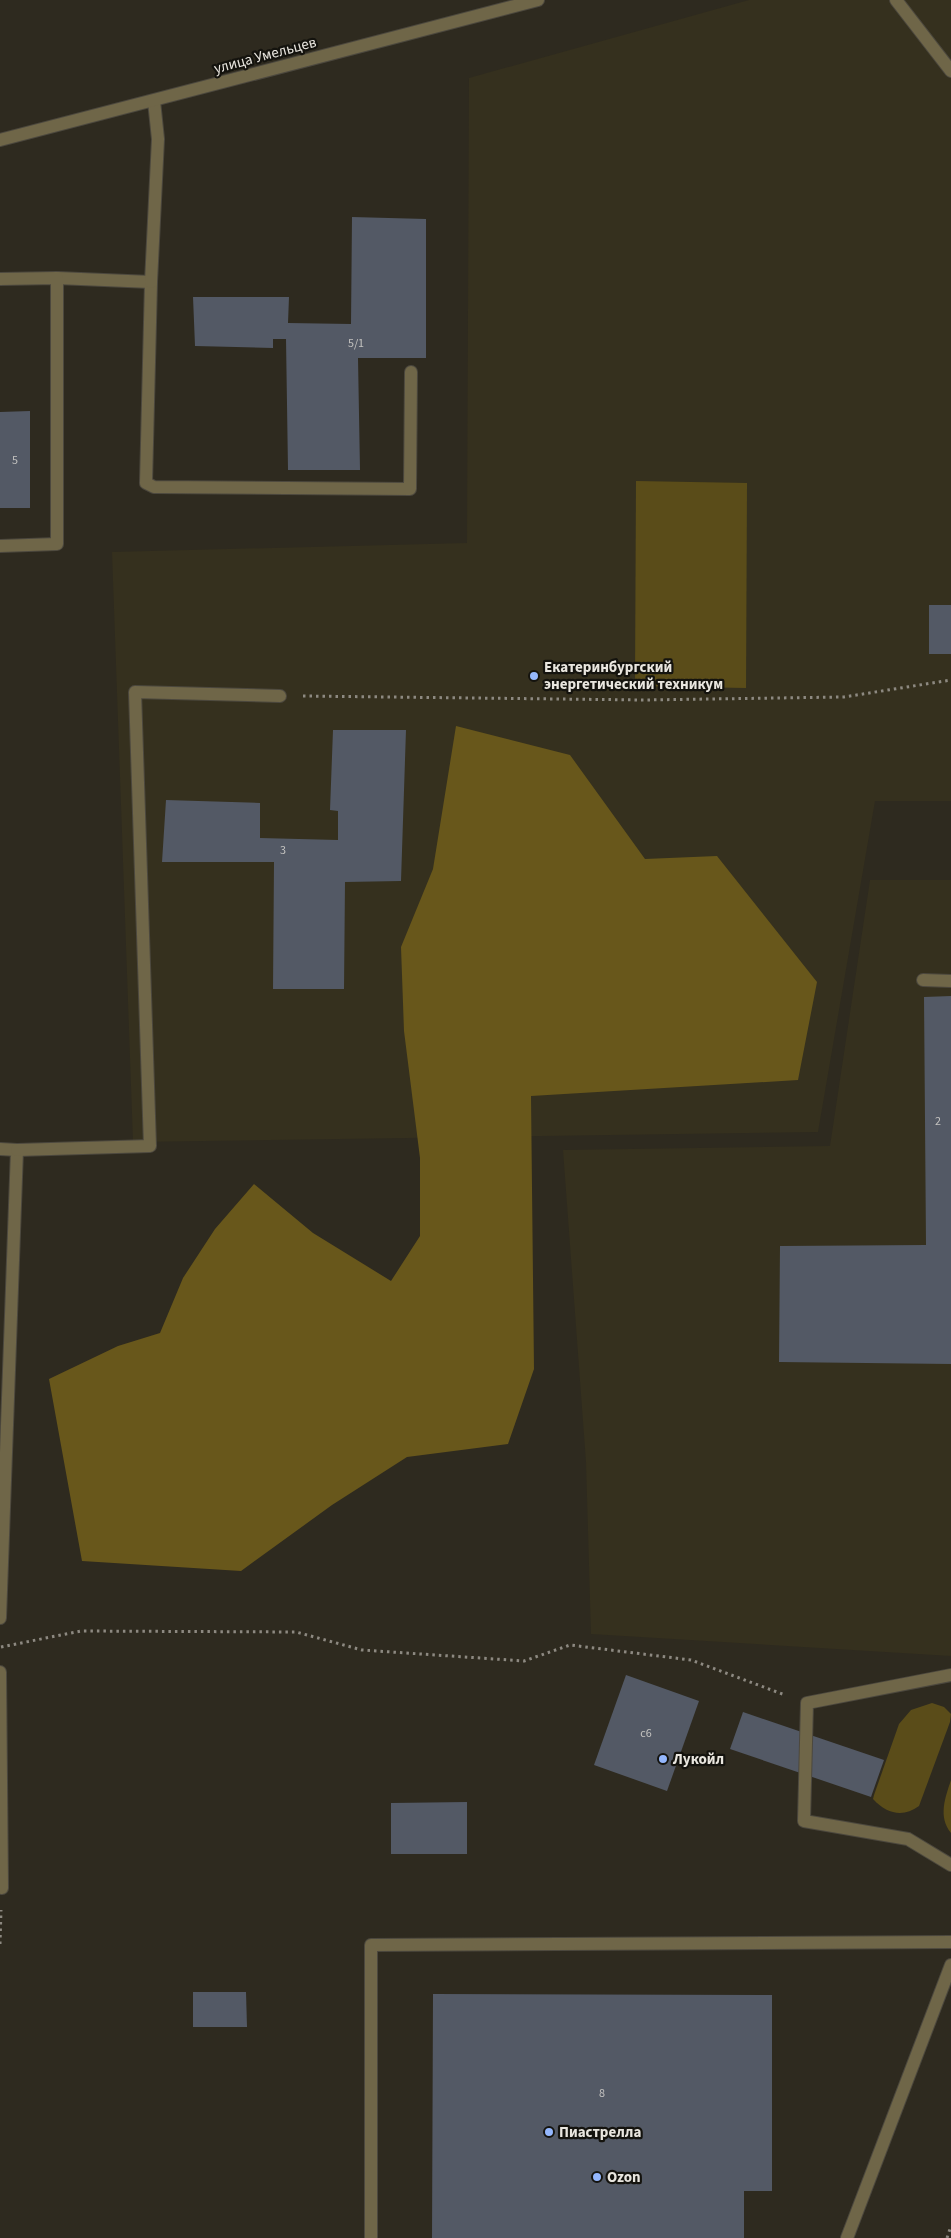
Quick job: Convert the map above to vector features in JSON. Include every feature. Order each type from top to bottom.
[{"type":"street","name":"улица Умельцев","points":[[0,140],[538,0]]},
{"type":"street","points":[[896,0],[951,71]]},
{"type":"street","points":[[154,101],[158,139],[151,282],[146,483],[154,487],[410,489],[411,372]]},
{"type":"street","points":[[0,279],[58,278],[151,282]]},
{"type":"street","points":[[0,546],[57,544],[58,278]]},
{"type":"street","points":[[0,1149],[150,1146],[135,692],[280,696]]},
{"type":"street","points":[[923,980],[951,981]]},
{"type":"street","points":[[0,1618],[5,1362],[17,1150]]},
{"type":"street","points":[[0,1672],[2,1888]]},
{"type":"street","points":[[951,1674],[807,1703],[804,1821],[908,1839],[951,1865]]},
{"type":"street","points":[[371,2238],[371,1945],[951,1942]]},
{"type":"street","points":[[847,2238],[951,1965]]},
{"type":"path","points":[[280,696],[633,700],[844,697],[951,680]]},
{"type":"path","points":[[0,1647],[81,1632],[296,1632],[362,1650],[524,1661],[570,1645],[691,1660],[807,1703]]},
{"type":"path","points":[[0,1944],[2,1888]]},
{"type":"path","points":[[947,2238],[951,2226]]},
{"type":"shaded area","name":"Екатеринбургский энергетический техникум","points":[[749,0],[951,0],[951,801],[875,801],[818,1132],[133,1142],[112,552],[467,543],[469,78]]},
{"type":"shaded area","points":[[636,481],[747,483],[746,688],[635,686]]},
{"type":"shaded area","points":[[456,726],[570,755],[645,859],[717,856],[817,982],[798,1080],[531,1096],[534,1369],[508,1444],[407,1457],[332,1505],[241,1571],[82,1561],[49,1379],[118,1346],[160,1333],[183,1278],[215,1229],[254,1184],[313,1233],[391,1281],[420,1236],[420,1158],[404,1031],[401,947],[433,869]]},
{"type":"shaded area","points":[[870,880],[951,880],[951,1656],[591,1634],[586,1462],[563,1150],[830,1146]]},
{"type":"shaded area","points":[[932,1703],[944,1707],[951,1714],[950,1722],[919,1806],[913,1810],[901,1813],[889,1811],[873,1799],[899,1724],[911,1710]]},
{"type":"shaded area","points":[[951,1780],[951,1833],[945,1820],[944,1807]]},
{"type":"building","points":[[352,217],[426,219],[426,358],[358,358],[360,470],[288,470],[286,339],[273,339],[273,348],[195,346],[193,297],[289,297],[288,323],[351,324]]},
{"type":"building","points":[[30,411],[30,508],[0,508],[0,412]]},
{"type":"building","points":[[929,605],[951,605],[951,654],[929,654]]},
{"type":"building","points":[[333,730],[406,730],[401,881],[345,882],[344,989],[273,989],[274,862],[162,862],[166,800],[260,803],[260,838],[338,840],[338,811],[330,810]]},
{"type":"building","points":[[951,996],[951,1364],[779,1362],[780,1246],[926,1245],[924,997]]},
{"type":"building","points":[[626,1675],[699,1701],[667,1791],[594,1765]]},
{"type":"building","points":[[743,1712],[884,1760],[871,1797],[730,1749]]},
{"type":"building","points":[[467,1802],[467,1854],[391,1854],[391,1803]]},
{"type":"building","points":[[193,1992],[246,1992],[247,2027],[193,2027]]},
{"type":"building","points":[[433,1994],[772,1995],[772,2191],[744,2191],[744,2238],[432,2238]]},
{"type":"place","name":"Екатеринбургский энергетический техникум","points":[[534,676]]},
{"type":"place","name":"Лукойл","points":[[663,1759]]},
{"type":"place","name":"Пиастрелла","points":[[549,2132]]},
{"type":"place","name":"Ozon","points":[[597,2177]]}]
